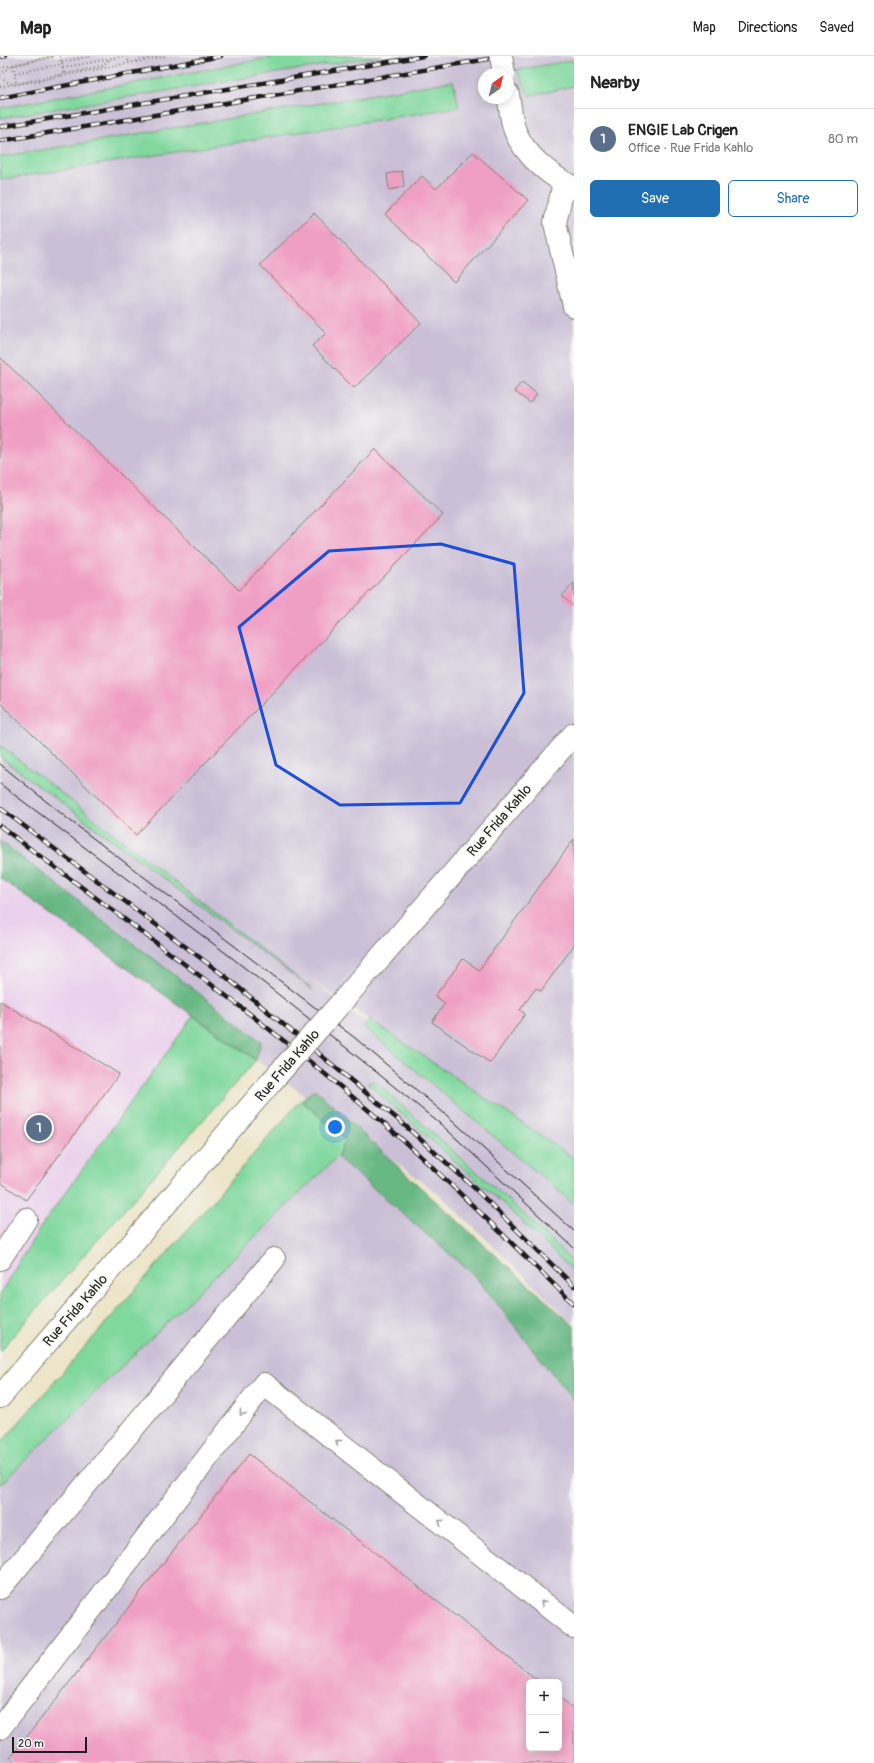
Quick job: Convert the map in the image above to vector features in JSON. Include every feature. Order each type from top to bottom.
[{"type":"street","points":[[501,56],[503,68]]},
{"type":"street","points":[[510,104],[515,130],[532,157],[546,170],[569,186],[554,222],[574,306]]},
{"type":"street","name":"Rue Frida Kahlo","points":[[0,1397],[574,734]]},
{"type":"street","points":[[0,1259],[26,1219]]},
{"type":"street","points":[[0,1588],[274,1259]]},
{"type":"street","points":[[0,1728],[264,1384],[574,1626]]},
{"type":"path","points":[[0,68],[55,56]]},
{"type":"path","points":[[0,74],[14,65],[55,56]]},
{"type":"path","points":[[61,56],[65,75]]},
{"type":"path","points":[[15,73],[91,56]]},
{"type":"path","points":[[63,68],[123,56]]},
{"type":"path","points":[[0,87],[65,75],[102,66],[111,58],[123,56]]},
{"type":"path","points":[[127,56],[128,63]]},
{"type":"path","points":[[0,78],[14,85],[166,56]]},
{"type":"path","points":[[62,63],[65,75]]},
{"type":"path","points":[[13,65],[16,83]]},
{"type":"highlighted area","points":[[441,544],[514,564],[524,693],[460,803],[340,805],[276,765],[239,627],[329,551]]},
{"type":"shaded area","points":[[0,56],[574,56],[574,1158],[306,977],[380,1034],[546,1177],[574,1205],[574,1324],[439,1194],[256,1060],[0,879]]},
{"type":"shaded area","points":[[0,879],[256,1060],[0,1351]]},
{"type":"shaded area","points":[[337,1157],[475,1276],[574,1401],[574,1763],[0,1763],[0,1485]]},
{"type":"green space","points":[[279,56],[381,56],[0,118],[0,108]]},
{"type":"green space","points":[[574,60],[574,86],[529,96],[517,70]]},
{"type":"green space","points":[[453,81],[459,107],[0,180],[0,157]]},
{"type":"green space","points":[[0,745],[313,990],[3,759],[0,756]]},
{"type":"green space","points":[[0,841],[261,1041],[256,1060],[0,878]]},
{"type":"green space","points":[[193,1016],[256,1060],[0,1351],[0,1293],[40,1228]]},
{"type":"green space","points":[[370,1020],[574,1158],[574,1204],[364,1027]]},
{"type":"green space","points":[[374,1081],[514,1205],[574,1263],[574,1272],[509,1209],[367,1083]]},
{"type":"green space","points":[[315,1089],[408,1176],[574,1326],[574,1401],[475,1276],[337,1157],[346,1140],[301,1100]]},
{"type":"green space","points":[[301,1100],[346,1140],[337,1157],[0,1485],[0,1444]]},
{"type":"building","points":[[473,152],[528,200],[454,282],[385,214],[422,176],[436,189]]},
{"type":"building","points":[[402,171],[404,187],[389,190],[387,174]]},
{"type":"building","points":[[314,213],[421,323],[354,388],[312,346],[326,333],[260,265]]},
{"type":"building","points":[[0,357],[239,590],[375,449],[443,515],[136,835],[0,703]]},
{"type":"building","points":[[522,382],[537,394],[530,403],[514,391]]},
{"type":"building","points":[[574,583],[574,607],[562,596]]},
{"type":"building","points":[[574,839],[574,945],[541,991],[536,988],[520,1010],[525,1014],[490,1063],[432,1022],[445,1003],[435,996],[463,959],[479,970]]},
{"type":"building","points":[[0,1001],[119,1074],[26,1200],[0,1182]]},
{"type":"building","points":[[249,1454],[536,1679],[526,1679],[526,1751],[562,1751],[562,1699],[574,1709],[574,1763],[16,1763],[10,1758]]},
{"type":"tram line","points":[[0,764],[68,819],[355,1038],[451,1119],[574,1231]]},
{"type":"tram line","points":[[0,784],[227,954],[354,1054],[444,1127],[574,1248]]},
{"type":"railway","points":[[0,57],[5,56]]},
{"type":"railway","points":[[0,98],[221,56]]},
{"type":"railway","points":[[0,127],[424,56]]},
{"type":"railway","points":[[0,141],[506,56]]},
{"type":"railway","points":[[0,808],[226,977],[341,1072],[401,1122],[469,1183],[574,1286]]},
{"type":"railway","points":[[0,826],[246,1011],[342,1088],[436,1171],[574,1304]]},
{"type":"place","name":"ENGIE Lab Crigen","points":[[39,1128]]}]
